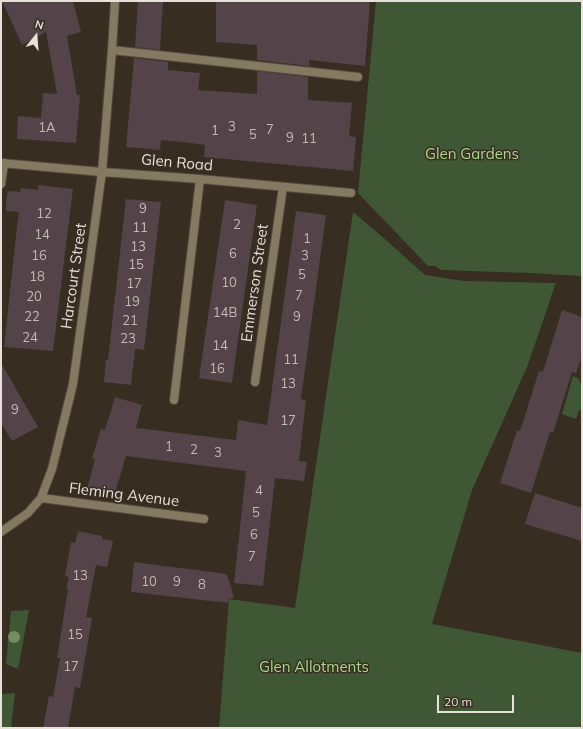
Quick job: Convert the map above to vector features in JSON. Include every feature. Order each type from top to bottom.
[{"type":"street","name":"Harcourt Street","points":[[1,532],[28,513],[41,498],[52,469],[73,384],[102,172],[115,1]]},
{"type":"street","points":[[112,50],[358,76]]},
{"type":"street","points":[[1,184],[2,163]]},
{"type":"street","name":"Glen Road","points":[[2,163],[351,193]]},
{"type":"street","points":[[174,400],[200,179]]},
{"type":"street","name":"Emmerson Street","points":[[255,382],[283,187]]},
{"type":"street","name":"Fleming Avenue","points":[[41,498],[204,519]]},
{"type":"green space","name":"Glen Gardens","points":[[376,1],[582,1],[582,276],[441,270],[435,266],[428,266],[358,193]]},
{"type":"green space","name":"Glen Allotments","points":[[353,212],[425,275],[464,281],[556,283],[527,367],[472,490],[432,624],[582,653],[582,728],[219,728],[229,599],[295,608]]},
{"type":"green space","points":[[573,376],[578,378],[582,386],[582,411],[579,410],[576,419],[562,414]]},
{"type":"green space","points":[[29,610],[18,669],[6,664],[11,611]]},
{"type":"green space","points":[[15,693],[11,728],[1,728],[1,694]]},
{"type":"building","points":[[2,1],[73,1],[81,32],[67,36],[77,95],[80,95],[76,143],[17,139],[18,116],[41,118],[43,93],[57,94],[46,32],[22,45]]},
{"type":"building","points":[[138,1],[163,1],[160,50],[135,47]]},
{"type":"building","points":[[216,1],[370,1],[365,66],[309,60],[309,66],[257,60],[257,45],[216,42]]},
{"type":"building","points":[[134,58],[168,62],[168,70],[200,73],[198,90],[257,94],[257,71],[308,77],[308,100],[352,103],[349,136],[356,137],[353,171],[204,157],[205,145],[182,142],[161,140],[160,150],[126,147]]},
{"type":"building","points":[[38,185],[73,189],[53,351],[4,347],[19,212],[6,211],[6,200],[8,191],[20,192],[21,188],[38,190]]},
{"type":"building","points":[[126,199],[161,202],[144,350],[135,349],[131,385],[104,382],[106,360],[108,360]]},
{"type":"building","points":[[225,200],[257,205],[232,383],[199,378]]},
{"type":"building","points":[[296,211],[326,215],[301,399],[306,400],[299,461],[307,462],[304,481],[275,478],[263,586],[234,583],[246,471],[126,456],[115,493],[87,489],[95,459],[92,458],[101,428],[105,430],[115,397],[142,405],[136,428],[236,440],[238,420],[267,425]]},
{"type":"building","points":[[562,310],[582,317],[582,355],[576,373],[572,372],[553,433],[550,432],[531,493],[500,483],[517,430],[520,431],[539,371],[543,372]]},
{"type":"building","points":[[1,363],[38,427],[12,441],[1,423]]},
{"type":"building","points":[[535,493],[582,508],[582,541],[525,524]]},
{"type":"building","points":[[78,531],[102,536],[102,539],[113,541],[107,567],[96,565],[86,617],[92,618],[80,688],[75,687],[68,728],[43,728],[49,696],[53,697],[60,658],[57,658],[68,589],[66,589],[69,577],[65,576],[71,542],[75,543]]},
{"type":"building","points":[[134,562],[227,574],[234,597],[228,599],[228,603],[131,592]]}]
